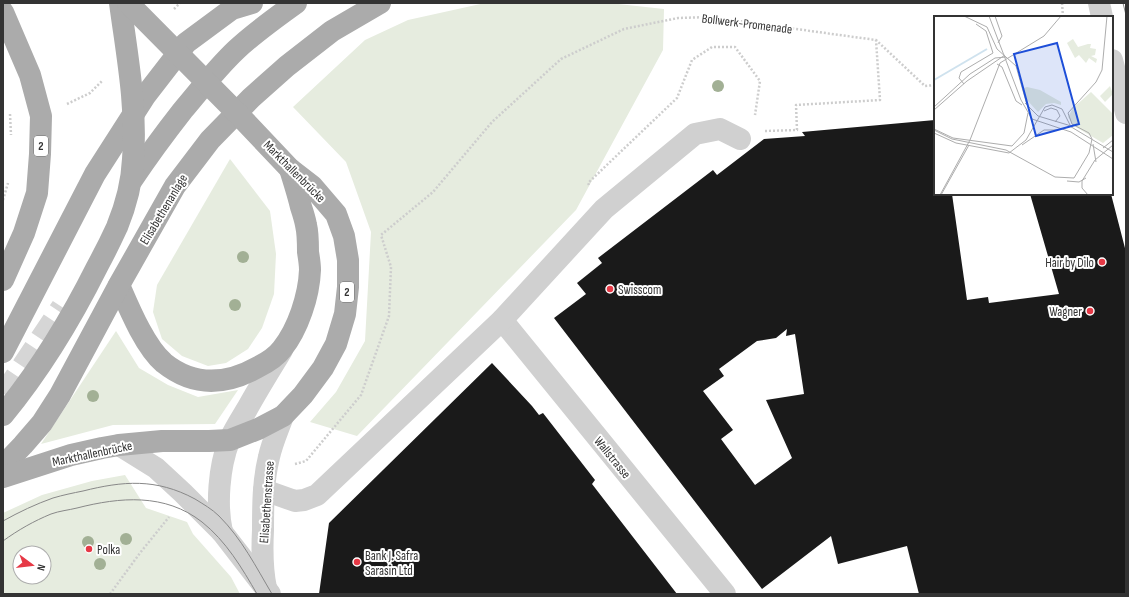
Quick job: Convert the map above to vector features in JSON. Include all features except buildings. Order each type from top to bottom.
[{"type":"main road","points":[[3,415],[21,393],[62,332],[117,227],[128,194],[133,160],[134,130],[132,85],[120,3]]},
{"type":"main road","name":"Markthallenbrücke","points":[[3,477],[71,455],[119,445],[162,441],[230,440],[258,430],[283,416],[307,390],[323,368],[336,344],[345,314],[348,287],[348,260],[344,236],[336,214],[312,186],[290,169],[128,3]]},
{"type":"main road","points":[[3,352],[95,174],[145,96],[186,43],[232,9],[252,3]]},
{"type":"main road","points":[[62,307],[112,211],[170,126],[215,72],[236,50],[272,20],[296,3]]},
{"type":"main road","name":"Elisabethenanlage","points":[[3,466],[42,423],[60,395],[119,285],[175,186],[210,140],[251,98],[287,66],[332,31],[380,3]]},
{"type":"main road","name":"2","points":[[3,12],[30,75],[41,116],[37,193],[24,232],[3,280]]},
{"type":"main road","points":[[119,285],[144,337],[153,351],[164,363],[178,372],[196,379],[212,382],[233,378],[266,363],[282,350],[291,336],[304,304],[310,270],[306,224],[290,169]]},
{"type":"street","points":[[1099,3],[1102,16]]},
{"type":"street","points":[[1113,64],[1126,113]]},
{"type":"street","points":[[264,490],[295,501],[304,500],[317,495],[502,320],[604,209],[696,134],[720,129],[750,135]]},
{"type":"street","name":"Wallstrasse","points":[[502,320],[725,594]]},
{"type":"street","points":[[222,532],[220,516],[221,477],[226,452],[230,440],[241,419],[282,350]]},
{"type":"street","name":"Elisabethenstrasse","points":[[268,592],[264,570],[262,541],[265,472],[274,440],[283,416]]},
{"type":"street","name":"Elisabethenstrasse","points":[[119,445],[156,468],[175,485],[222,532],[268,592]]},
{"type":"path","points":[[1062,3],[1063,16]]},
{"type":"path","name":"Bollwerk-Promenade","points":[[381,236],[433,192],[492,122],[561,59],[624,29],[678,18],[709,16],[876,40]]},
{"type":"path","points":[[876,40],[925,86],[934,85]]},
{"type":"path","points":[[750,135],[797,130],[796,105],[880,100],[876,40]]},
{"type":"path","points":[[10,113],[11,141]]},
{"type":"path","points":[[3,200],[8,178]]},
{"type":"shaded area","points":[[485,3],[609,3],[664,9],[663,50],[576,210],[357,436],[310,422],[336,392],[365,341],[371,232],[346,162],[293,107],[365,40],[408,20]]},
{"type":"shaded area","points":[[230,159],[270,211],[276,254],[274,294],[262,328],[248,349],[226,363],[208,366],[182,356],[162,339],[153,312],[157,285]]},
{"type":"shaded area","points":[[116,331],[139,368],[168,385],[198,397],[238,390],[215,424],[113,425],[41,444]]},
{"type":"shaded area","points":[[125,475],[146,508],[187,522],[193,534],[231,577],[240,594],[3,594],[3,513],[42,495],[92,481]]},
{"type":"tunnel","points":[[3,393],[10,385],[62,307]]},
{"type":"tram line","points":[[1123,3],[1126,15]]},
{"type":"tram line","points":[[3,521],[28,508],[53,498],[112,485],[139,483],[167,487],[195,499],[219,516],[242,544],[272,594]]},
{"type":"tram line","points":[[3,541],[32,523],[57,512],[109,501],[142,500],[158,502],[173,506],[188,513],[211,529],[233,555],[257,594]]},
{"type":"place","name":"Hair by Dilo","points":[[1102,262]]},
{"type":"place","name":"Swisscom","points":[[610,289]]},
{"type":"place","name":"Wagner","points":[[1090,311]]},
{"type":"place","name":"Polka","points":[[89,549]]},
{"type":"place","name":"Bank J. Safra Sarasin Ltd","points":[[357,562]]}]
